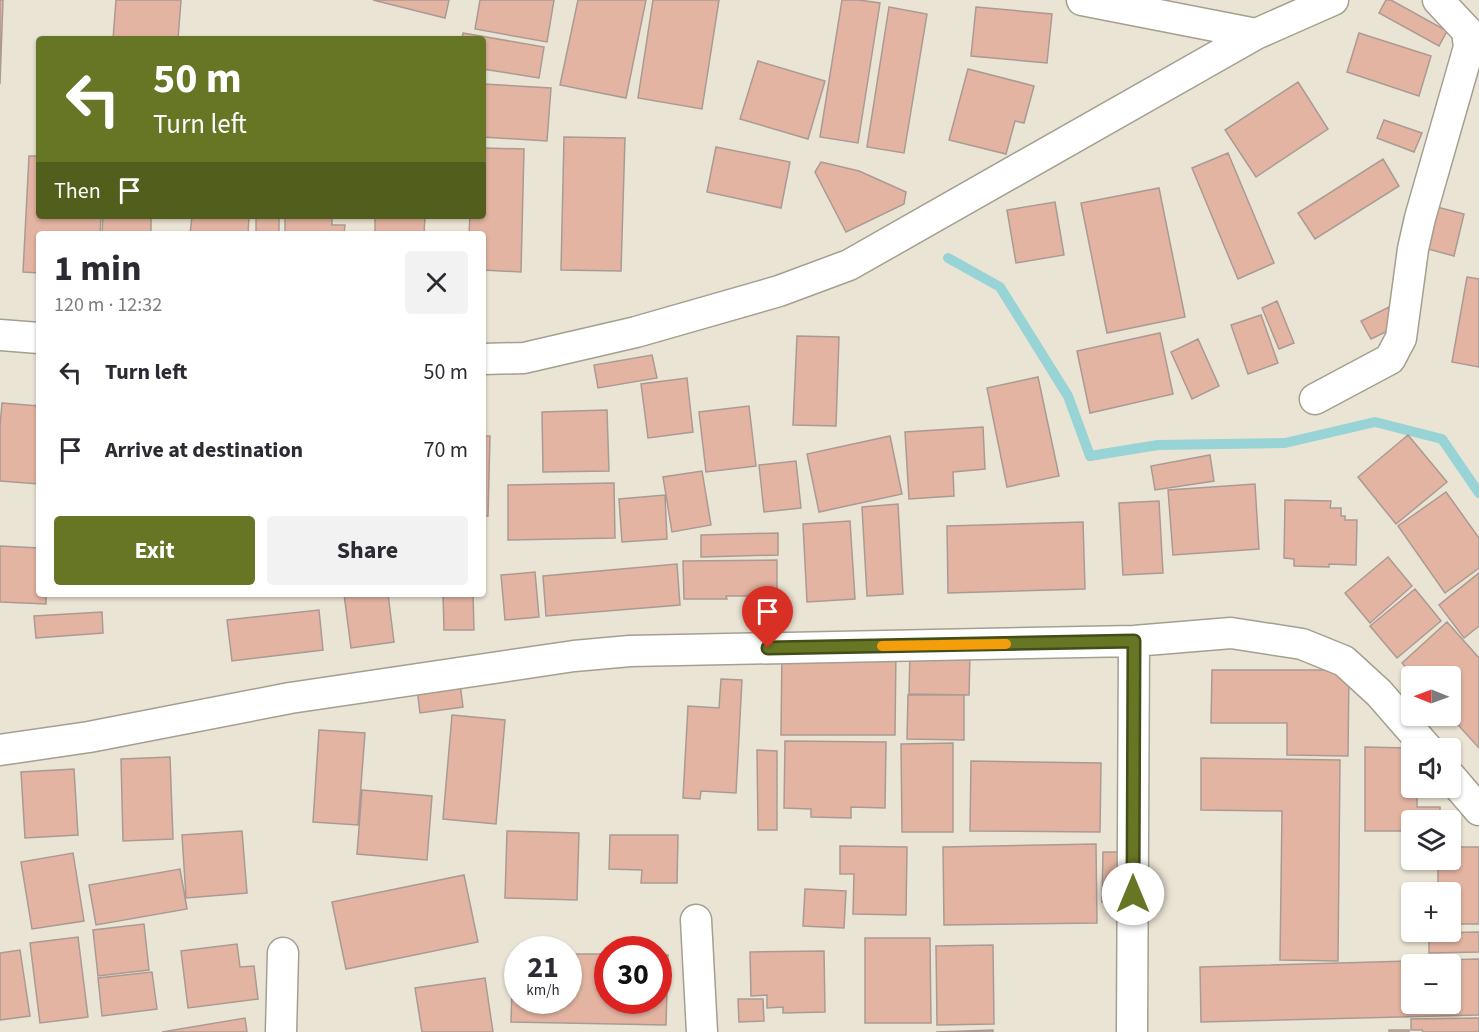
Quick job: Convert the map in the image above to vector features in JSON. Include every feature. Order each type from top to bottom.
[{"type":"street","points":[[1082,0],[1256,34]]},
{"type":"street","points":[[486,359],[524,358],[636,332],[779,291],[849,264],[1256,34],[1333,0]]},
{"type":"street","points":[[1315,399],[1390,359],[1401,338],[1413,249],[1420,218],[1469,47],[1467,31],[1438,0]]},
{"type":"street","points":[[0,335],[36,338]]},
{"type":"street","points":[[0,750],[89,736],[290,698],[574,656],[630,651],[1134,641],[1231,633],[1302,644],[1344,661],[1379,693],[1418,738]]},
{"type":"street","points":[[1132,1032],[1134,641]]},
{"type":"street","points":[[1461,789],[1479,810]]},
{"type":"street","points":[[696,920],[702,1032]]},
{"type":"street","points":[[281,1032],[283,952]]},
{"type":"building","points":[[0,0],[3,0],[0,84]]},
{"type":"building","points":[[116,0],[181,0],[178,36],[113,36]]},
{"type":"building","points":[[373,0],[449,0],[445,18]]},
{"type":"building","points":[[480,0],[554,0],[547,42],[475,29]]},
{"type":"building","points":[[578,0],[646,0],[626,98],[560,85]]},
{"type":"building","points":[[653,0],[719,0],[702,109],[638,98]]},
{"type":"building","points":[[842,0],[880,3],[858,143],[820,137]]},
{"type":"building","points":[[1386,0],[1391,0],[1447,31],[1439,46],[1379,13]]},
{"type":"building","points":[[889,7],[927,14],[904,153],[867,147]]},
{"type":"building","points":[[976,7],[1052,14],[1047,63],[971,56]]},
{"type":"building","points":[[463,33],[480,36],[462,36]]},
{"type":"building","points":[[1359,33],[1431,56],[1419,96],[1347,72]]},
{"type":"building","points":[[486,37],[544,47],[539,78],[486,69]]},
{"type":"building","points":[[758,61],[825,81],[808,139],[740,119]]},
{"type":"building","points":[[968,69],[1034,86],[1024,123],[1015,121],[1006,154],[949,140]]},
{"type":"building","points":[[1298,82],[1328,129],[1256,177],[1225,130]]},
{"type":"building","points":[[486,84],[551,88],[547,141],[486,137]]},
{"type":"building","points":[[1384,120],[1422,133],[1414,152],[1377,138]]},
{"type":"building","points":[[564,137],[625,138],[621,271],[561,270]]},
{"type":"building","points":[[716,147],[790,162],[781,208],[707,192]]},
{"type":"building","points":[[486,148],[524,149],[521,272],[486,270],[486,231],[469,231],[470,219],[486,219]]},
{"type":"building","points":[[1228,153],[1274,263],[1238,279],[1192,168]]},
{"type":"building","points":[[29,156],[36,156],[36,219],[101,219],[100,231],[36,231],[36,273],[23,272]]},
{"type":"building","points":[[1383,159],[1399,186],[1315,239],[1298,213]]},
{"type":"building","points":[[821,162],[859,171],[906,192],[904,204],[846,232],[815,172]]},
{"type":"building","points":[[1159,188],[1185,317],[1107,333],[1081,203]]},
{"type":"building","points":[[1055,202],[1064,255],[1016,263],[1007,210]]},
{"type":"building","points":[[1437,207],[1464,214],[1454,256],[1428,249]]},
{"type":"building","points":[[103,219],[151,219],[151,231],[102,231]]},
{"type":"building","points":[[192,219],[249,219],[248,231],[190,231]]},
{"type":"building","points":[[256,219],[279,219],[279,231],[256,231]]},
{"type":"building","points":[[285,219],[332,219],[332,225],[345,225],[344,231],[285,231]]},
{"type":"building","points":[[375,219],[425,219],[424,231],[375,231]]},
{"type":"building","points":[[1467,277],[1479,279],[1479,367],[1452,362]]},
{"type":"building","points":[[1277,301],[1294,343],[1279,349],[1262,308]]},
{"type":"building","points":[[1389,307],[1398,326],[1371,339],[1361,321]]},
{"type":"building","points":[[1261,315],[1278,363],[1248,374],[1231,325]]},
{"type":"building","points":[[1160,333],[1173,394],[1090,413],[1077,351]]},
{"type":"building","points":[[797,336],[839,337],[836,426],[793,425]]},
{"type":"building","points":[[1198,339],[1219,386],[1192,399],[1171,352]]},
{"type":"building","points":[[652,355],[657,378],[598,388],[594,365]]},
{"type":"building","points":[[1038,377],[1059,476],[1007,487],[987,388]]},
{"type":"building","points":[[687,378],[693,432],[648,438],[641,384]]},
{"type":"building","points":[[2,403],[36,406],[36,484],[0,481]]},
{"type":"building","points":[[749,406],[756,466],[706,472],[699,412]]},
{"type":"building","points":[[607,410],[609,471],[543,472],[542,412]]},
{"type":"building","points":[[983,427],[985,469],[953,472],[954,496],[909,499],[905,432]]},
{"type":"building","points":[[1408,435],[1447,482],[1396,524],[1358,477]]},
{"type":"building","points":[[486,436],[490,436],[488,516],[486,516]]},
{"type":"building","points":[[890,436],[902,494],[819,512],[807,454]]},
{"type":"building","points":[[1210,455],[1214,481],[1155,490],[1151,466]]},
{"type":"building","points":[[796,461],[801,508],[764,512],[759,465]]},
{"type":"building","points":[[702,471],[711,525],[672,532],[663,477]]},
{"type":"building","points":[[614,483],[615,538],[508,540],[508,485]]},
{"type":"building","points":[[1255,484],[1259,549],[1173,555],[1168,490]]},
{"type":"building","points":[[1446,492],[1479,538],[1479,568],[1445,593],[1398,526]]},
{"type":"building","points":[[665,495],[667,539],[622,542],[619,499]]},
{"type":"building","points":[[1285,500],[1331,501],[1330,508],[1341,508],[1341,516],[1345,516],[1345,520],[1357,520],[1356,565],[1294,566],[1294,559],[1284,558]]},
{"type":"building","points":[[1159,501],[1163,573],[1123,575],[1119,503]]},
{"type":"building","points":[[898,504],[903,594],[867,596],[862,507]]},
{"type":"building","points":[[850,521],[855,599],[807,602],[803,524]]},
{"type":"building","points":[[1083,522],[1085,589],[948,593],[947,526]]},
{"type":"building","points":[[778,533],[778,555],[701,557],[701,535]]},
{"type":"building","points":[[0,546],[36,548],[36,597],[46,597],[46,604],[0,602]]},
{"type":"building","points":[[1388,557],[1412,586],[1370,623],[1345,593]]},
{"type":"building","points":[[777,560],[777,596],[684,599],[683,561]]},
{"type":"building","points":[[677,564],[680,605],[546,616],[543,576]]},
{"type":"building","points":[[535,572],[539,617],[505,620],[501,575]]},
{"type":"building","points":[[1479,573],[1479,626],[1464,638],[1439,605]]},
{"type":"building","points":[[1415,589],[1441,621],[1397,658],[1370,626]]},
{"type":"building","points":[[344,597],[388,597],[394,642],[351,648]]},
{"type":"building","points":[[443,597],[473,597],[474,630],[444,630]]},
{"type":"building","points":[[319,610],[323,650],[232,661],[227,620]]},
{"type":"building","points":[[102,612],[103,633],[36,638],[34,616]]},
{"type":"building","points":[[1447,622],[1479,658],[1479,748],[1459,726],[1461,726],[1461,666],[1405,666],[1402,663]]},
{"type":"building","points":[[782,649],[896,649],[895,735],[781,735]]},
{"type":"building","points":[[910,652],[970,653],[969,695],[909,694]]},
{"type":"building","points":[[1212,670],[1349,670],[1348,756],[1287,755],[1287,723],[1211,723]]},
{"type":"building","points":[[459,676],[463,707],[420,713],[416,680]]},
{"type":"building","points":[[721,679],[742,680],[736,793],[701,791],[700,799],[683,798],[688,706],[719,708]]},
{"type":"building","points":[[908,695],[964,695],[964,740],[907,739]]},
{"type":"building","points":[[452,715],[505,720],[496,824],[443,819]]},
{"type":"building","points":[[319,730],[365,733],[358,825],[313,822]]},
{"type":"building","points":[[785,741],[886,742],[885,808],[851,807],[851,818],[811,817],[811,809],[784,808]]},
{"type":"building","points":[[953,743],[953,832],[902,832],[901,744]]},
{"type":"building","points":[[1365,747],[1401,748],[1401,798],[1417,798],[1417,807],[1440,807],[1440,810],[1401,810],[1401,831],[1365,831]]},
{"type":"building","points":[[757,750],[777,751],[777,830],[758,830]]},
{"type":"building","points":[[170,757],[173,839],[123,841],[121,759]]},
{"type":"building","points":[[1201,758],[1340,760],[1338,961],[1280,960],[1282,811],[1201,810]]},
{"type":"building","points":[[971,761],[1101,763],[1100,832],[970,831]]},
{"type":"building","points":[[74,769],[78,835],[25,838],[21,772]]},
{"type":"building","points":[[362,790],[432,796],[427,860],[357,854]]},
{"type":"building","points":[[242,831],[247,893],[186,898],[182,835]]},
{"type":"building","points":[[507,831],[579,833],[577,900],[505,898]]},
{"type":"building","points":[[610,835],[678,835],[677,883],[641,883],[642,870],[609,869]]},
{"type":"building","points":[[1096,844],[1097,923],[944,925],[943,847]]},
{"type":"building","points":[[840,846],[907,847],[906,915],[853,914],[854,874],[840,874]]},
{"type":"building","points":[[1461,847],[1479,847],[1479,924],[1461,924],[1461,882],[1438,882],[1438,870],[1461,870]]},
{"type":"building","points":[[1103,852],[1127,852],[1126,903],[1102,902]]},
{"type":"building","points":[[73,853],[84,921],[32,929],[21,862]]},
{"type":"building","points":[[180,869],[187,909],[96,925],[89,885]]},
{"type":"building","points":[[464,875],[478,942],[346,969],[332,902]]},
{"type":"building","points":[[805,889],[846,891],[844,928],[803,926]]},
{"type":"building","points":[[144,924],[149,970],[98,976],[93,930]]},
{"type":"building","points":[[1461,932],[1479,932],[1479,952],[1429,953],[1429,942],[1461,942]]},
{"type":"building","points":[[78,937],[88,1017],[40,1023],[30,943]]},
{"type":"building","points":[[865,938],[930,938],[931,1023],[865,1023]]},
{"type":"building","points":[[237,944],[240,967],[254,966],[258,999],[188,1008],[181,951]]},
{"type":"building","points":[[993,945],[994,1024],[937,1025],[936,946]]},
{"type":"building","points":[[20,950],[30,1016],[0,1020],[0,953]]},
{"type":"building","points":[[824,951],[825,1012],[783,1013],[783,1007],[767,1008],[767,995],[751,996],[750,952]]},
{"type":"building","points":[[582,954],[594,954],[594,1014],[666,1014],[666,1025],[511,1022],[511,1014],[582,1014]]},
{"type":"building","points":[[1479,959],[1479,1015],[1201,1022],[1200,967],[1401,961],[1401,1014],[1461,1014],[1461,960]]},
{"type":"building","points":[[152,972],[157,1009],[102,1016],[98,978]]},
{"type":"building","points":[[485,978],[493,1032],[422,1032],[415,988]]},
{"type":"building","points":[[738,999],[763,999],[764,1021],[739,1022]]},
{"type":"building","points":[[245,1018],[247,1032],[162,1032]]},
{"type":"building","points":[[1479,1018],[1479,1032],[1411,1030],[1411,1019]]},
{"type":"building","points":[[993,1030],[993,1032],[936,1032]]},
{"type":"building","points":[[1389,1030],[1409,1030],[1409,1032],[1389,1032]]},
{"type":"waterway","points":[[948,258],[1000,287],[1068,396],[1090,456],[1158,445],[1285,443],[1375,422],[1442,439],[1479,493]]},
{"type":"slow traffic","points":[[882,646],[1006,644]]},
{"type":"route","points":[[768,648],[1134,641],[1133,894]]}]
